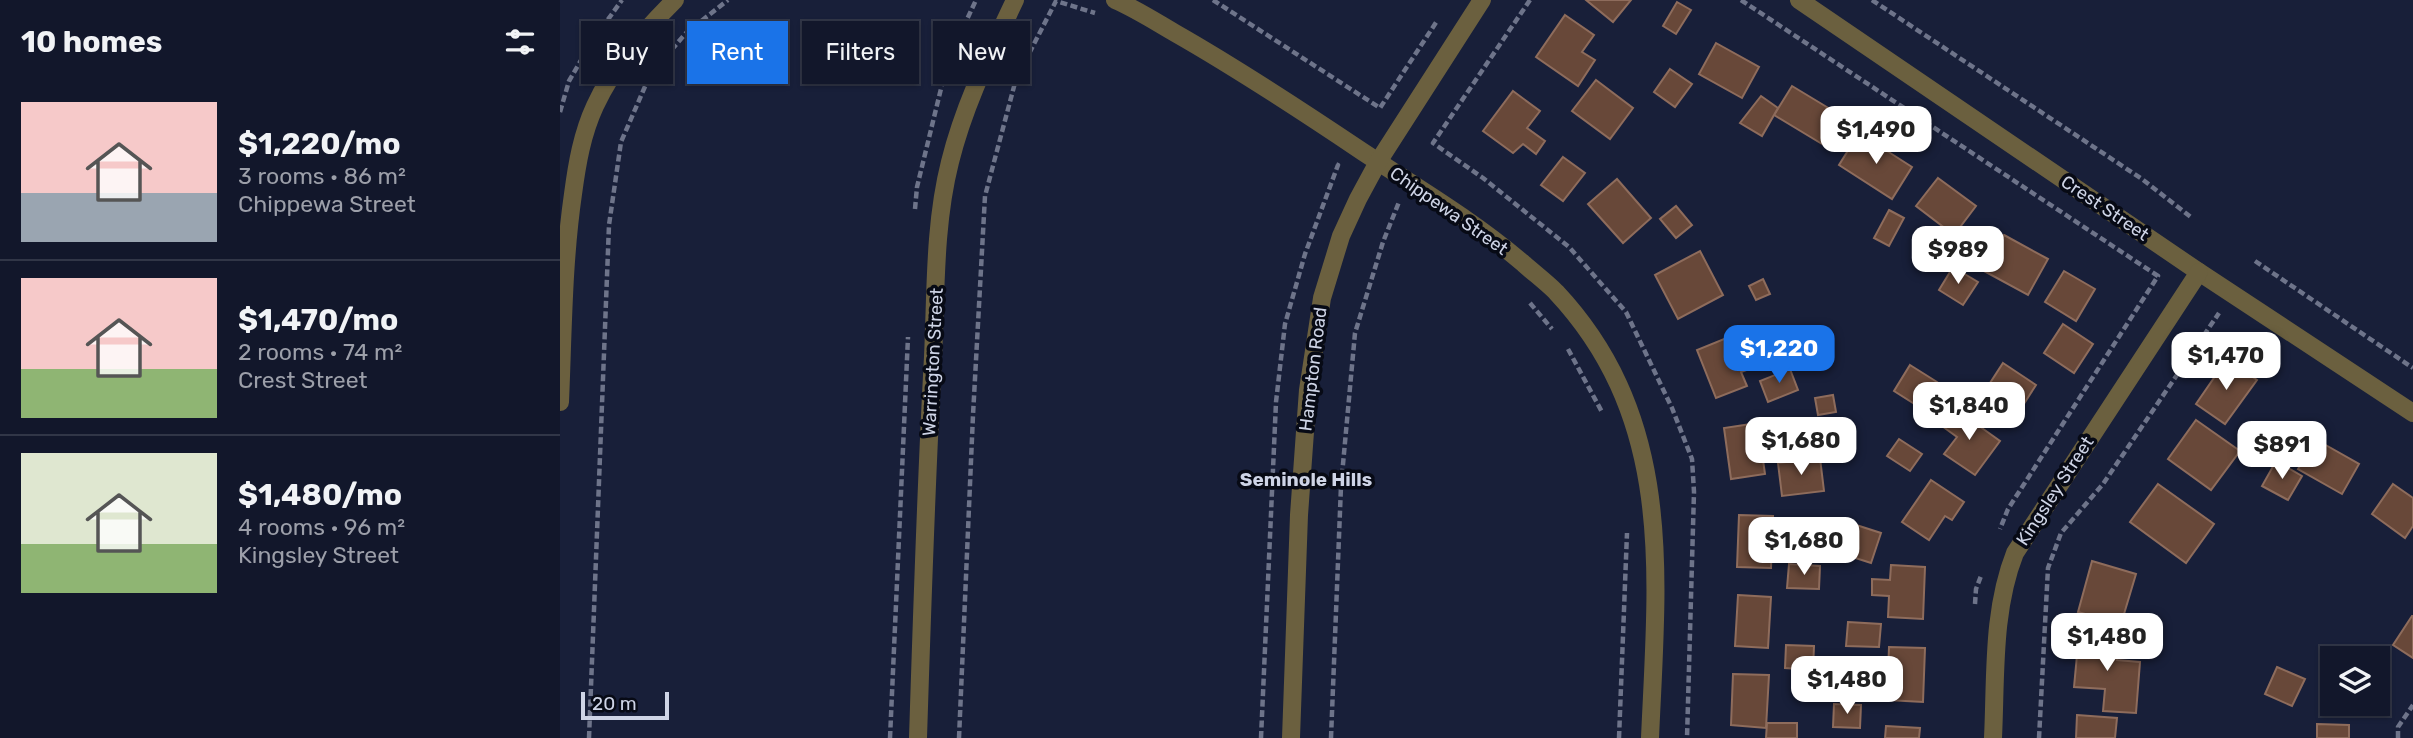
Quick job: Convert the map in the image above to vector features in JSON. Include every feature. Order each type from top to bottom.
[{"type":"street","points":[[560,402],[567,234],[583,141],[595,106],[617,68],[641,33],[675,0]]},
{"type":"street","name":"Warrington Street","points":[[918,738],[939,228],[950,162],[972,93],[1015,0]]},
{"type":"street","name":"Chippewa Street","points":[[1115,0],[1267,88],[1490,235],[1555,291],[1590,334],[1618,379],[1636,429],[1648,477],[1654,535],[1654,656],[1650,738]]},
{"type":"street","name":"Hampton Road","points":[[1291,738],[1299,515],[1308,390],[1322,298],[1341,236],[1357,199],[1482,0]]},
{"type":"street","name":"Crest Street","points":[[1799,0],[2199,272],[2413,413]]},
{"type":"street","name":"Kingsley Street","points":[[1993,738],[1998,622],[2006,575],[2015,553],[2199,272]]},
{"type":"path","points":[[560,112],[569,81],[590,43],[622,0]]},
{"type":"path","points":[[589,738],[609,225],[621,142],[650,75],[686,33],[728,0]]},
{"type":"path","points":[[1213,0],[1380,108],[1444,11]]},
{"type":"path","points":[[1741,0],[2158,276]]},
{"type":"path","points":[[1872,0],[2142,179],[2192,218]]},
{"type":"path","points":[[960,738],[972,429],[985,196],[1016,79],[1056,1],[1085,8],[1107,18]]},
{"type":"path","points":[[1261,738],[1276,401],[1285,324],[1305,254],[1338,165],[1327,158]]},
{"type":"path","points":[[1331,738],[1342,486],[1355,333],[1398,201],[1409,209]]},
{"type":"path","points":[[2255,261],[2413,368]]},
{"type":"path","points":[[1530,302],[1560,339]]},
{"type":"path","points":[[2039,738],[2048,568],[2061,533],[2103,484],[2221,312]]},
{"type":"path","points":[[1567,348],[1606,422]]},
{"type":"path","points":[[1619,738],[1628,523]]},
{"type":"path","points":[[2398,738],[2398,727],[2413,705]]},
{"type":"building","points":[[1586,0],[1631,0],[1613,22]]},
{"type":"building","points":[[1677,2],[1691,10],[1676,34],[1663,26]]},
{"type":"building","points":[[1565,15],[1594,35],[1582,52],[1595,60],[1578,86],[1536,57]]},
{"type":"building","points":[[1716,43],[1759,67],[1742,98],[1699,74]]},
{"type":"building","points":[[1670,69],[1692,84],[1675,107],[1654,92]]},
{"type":"building","points":[[1596,80],[1633,108],[1610,139],[1572,111]]},
{"type":"building","points":[[1792,86],[1840,115],[1822,144],[1774,115]]},
{"type":"building","points":[[1513,91],[1540,111],[1527,128],[1545,141],[1536,154],[1523,144],[1513,153],[1483,131]]},
{"type":"building","points":[[1761,96],[1778,108],[1762,136],[1740,123]]},
{"type":"building","points":[[1859,133],[1912,167],[1892,199],[1839,165]]},
{"type":"building","points":[[1563,157],[1585,173],[1563,201],[1541,185]]},
{"type":"building","points":[[1938,178],[1976,206],[1954,235],[1916,206]]},
{"type":"building","points":[[1617,179],[1651,218],[1623,243],[1588,204]]},
{"type":"building","points":[[1676,206],[1692,225],[1676,238],[1660,219]]},
{"type":"building","points":[[1889,210],[1904,218],[1889,246],[1874,238]]},
{"type":"building","points":[[2004,235],[2048,259],[2028,295],[1984,271]]},
{"type":"building","points":[[1700,251],[1723,295],[1678,319],[1655,275]]},
{"type":"building","points":[[1953,267],[1978,282],[1963,305],[1939,290]]},
{"type":"building","points":[[2064,271],[2095,289],[2076,321],[2045,302]]},
{"type":"building","points":[[1763,279],[1770,294],[1756,300],[1749,286]]},
{"type":"building","points":[[2063,324],[2093,344],[2074,373],[2044,353]]},
{"type":"building","points":[[1729,337],[1737,357],[1749,352],[1755,367],[1741,372],[1747,386],[1716,398],[1697,350]]},
{"type":"building","points":[[2227,359],[2257,380],[2225,424],[2196,404]]},
{"type":"building","points":[[2003,363],[2036,385],[2013,421],[1979,400]]},
{"type":"building","points":[[1910,365],[1937,382],[1921,408],[1894,391]]},
{"type":"building","points":[[1790,369],[1798,390],[1768,402],[1760,381]]},
{"type":"building","points":[[1833,395],[1836,412],[1818,415],[1815,398]]},
{"type":"building","points":[[1954,408],[2000,441],[1975,475],[1944,454],[1957,437],[1942,426]]},
{"type":"building","points":[[2196,420],[2240,451],[2211,490],[2168,459]]},
{"type":"building","points":[[1758,423],[1761,445],[1778,443],[1780,458],[1763,460],[1765,474],[1731,479],[1724,428]]},
{"type":"building","points":[[1899,439],[1922,454],[1910,471],[1887,456]]},
{"type":"building","points":[[2315,439],[2359,464],[2342,494],[2298,469]]},
{"type":"building","points":[[1820,458],[1824,491],[1782,496],[1778,463]]},
{"type":"building","points":[[2276,461],[2302,476],[2288,500],[2262,486]]},
{"type":"building","points":[[1931,480],[1964,502],[1952,520],[1945,516],[1929,540],[1902,522]]},
{"type":"building","points":[[2158,484],[2214,524],[2186,563],[2130,522]]},
{"type":"building","points":[[2393,484],[2413,498],[2413,526],[2405,538],[2372,514]]},
{"type":"building","points":[[1739,515],[1773,516],[1771,568],[1737,567]]},
{"type":"building","points":[[1850,523],[1881,533],[1871,563],[1840,553]]},
{"type":"building","points":[[2092,561],[2136,574],[2121,624],[2078,612]]},
{"type":"building","points":[[1789,564],[1820,566],[1819,589],[1787,588]]},
{"type":"building","points":[[1891,565],[1925,567],[1923,619],[1888,617],[1889,596],[1872,595],[1872,579],[1890,580]]},
{"type":"building","points":[[1738,595],[1771,597],[1768,648],[1735,646]]},
{"type":"building","points":[[2413,616],[2413,658],[2393,645]]},
{"type":"building","points":[[1848,622],[1881,624],[1879,647],[1846,646]]},
{"type":"building","points":[[2079,634],[2119,637],[2117,660],[2140,662],[2136,713],[2103,711],[2105,689],[2074,687]]},
{"type":"building","points":[[1786,645],[1814,646],[1813,670],[1785,668]]},
{"type":"building","points":[[1889,647],[1925,648],[1923,702],[1887,700]]},
{"type":"building","points":[[2277,667],[2305,679],[2292,706],[2265,694]]},
{"type":"building","points":[[1733,674],[1769,675],[1766,728],[1731,725]]},
{"type":"building","points":[[1834,704],[1861,705],[1860,728],[1833,727]]},
{"type":"building","points":[[2077,715],[2117,718],[2115,738],[2076,738]]},
{"type":"building","points":[[1767,723],[1797,723],[1797,738],[1766,738]]},
{"type":"building","points":[[2317,724],[2349,725],[2349,738],[2317,738]]},
{"type":"building","points":[[1886,726],[1920,728],[1919,738],[1885,738]]},
{"type":"district","name":"Seminole Hills","points":[[1306,479]]}]
